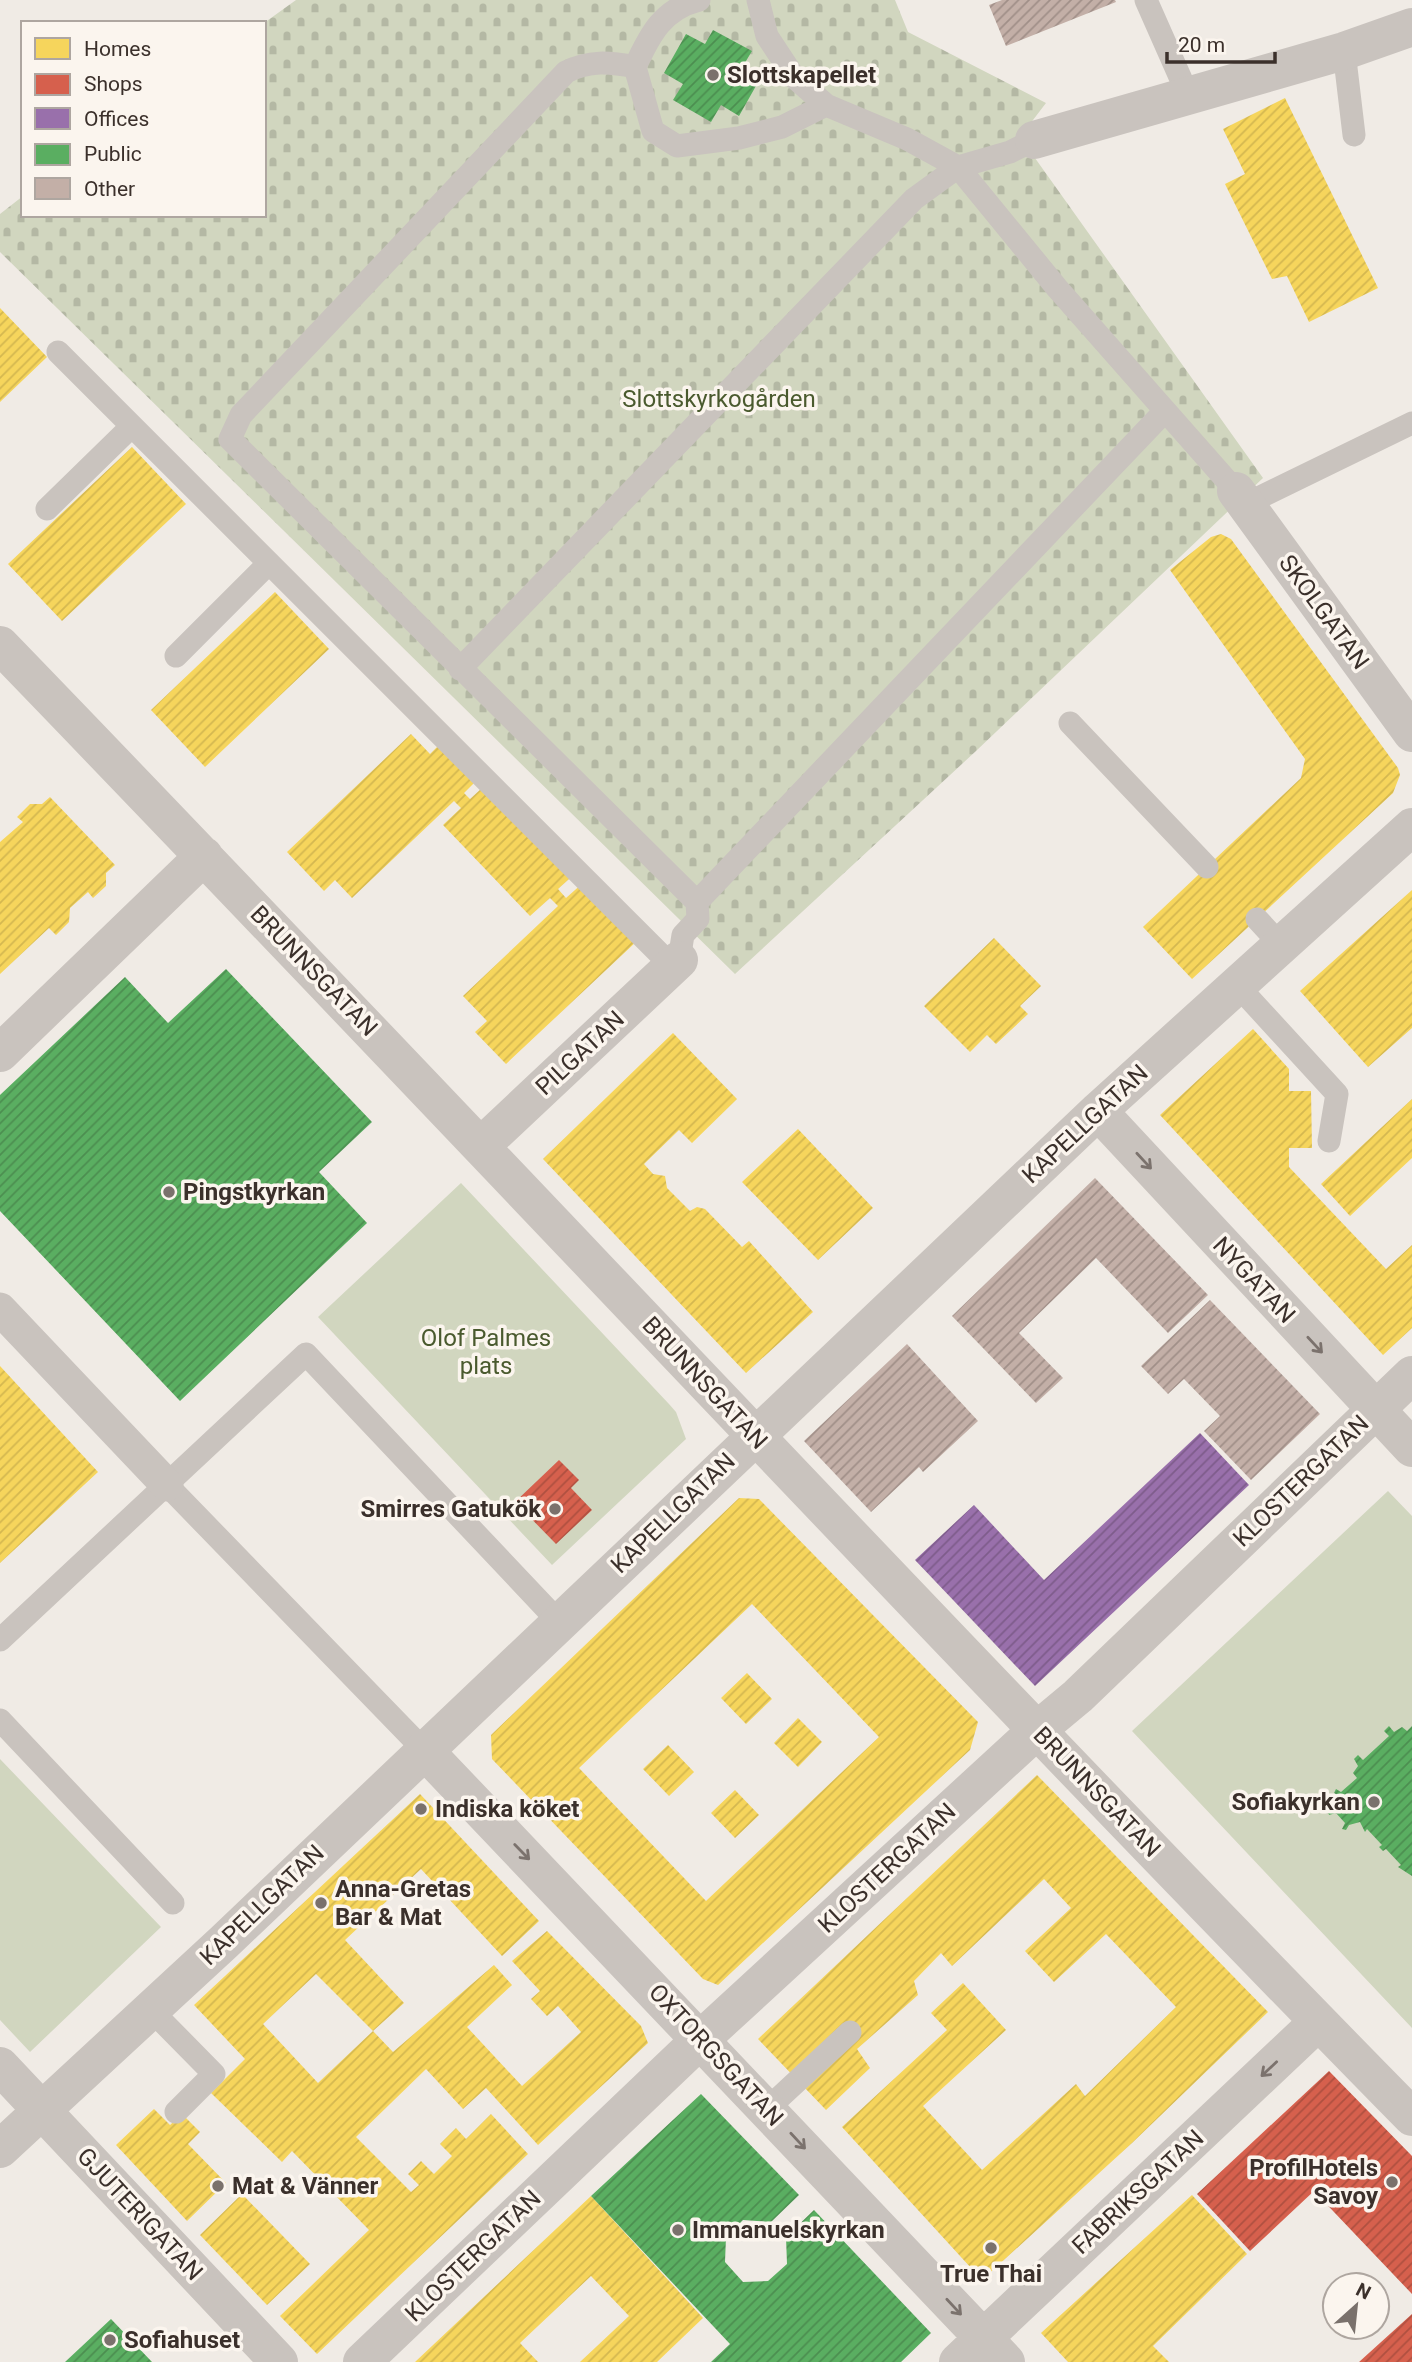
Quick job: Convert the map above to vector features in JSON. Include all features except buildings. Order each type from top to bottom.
[{"type":"street","points":[[1034,139],[1344,51],[1412,27]]},
{"type":"street","name":"SKOLGATAN","points":[[1241,498],[1412,733]]},
{"type":"street","name":"BRUNNSGATAN","points":[[0,645],[482,1145],[1036,1731],[1412,2118]]},
{"type":"street","name":"KAPELLGATAN","points":[[0,2149],[151,2010],[1098,1111],[1237,985],[1269,932],[1412,827]]},
{"type":"street","points":[[0,1053],[204,856]]},
{"type":"street","name":"PILGATAN","points":[[482,1145],[675,963]]},
{"type":"street","name":"NYGATAN","points":[[1098,1111],[1412,1448]]},
{"type":"street","points":[[0,1309],[167,1485]]},
{"type":"street","name":"KLOSTERGATAN","points":[[362,2362],[701,2039],[1036,1731],[1078,1696],[1412,1375]]},
{"type":"street","name":"OXTORGSGATAN","points":[[424,1750],[767,2109],[983,2354]]},
{"type":"street","name":"FABRIKSGATAN","points":[[983,2354],[1318,2022]]},
{"type":"street","name":"GJUTERIGATAN","points":[[0,2066],[279,2362]]},
{"type":"lane","points":[[699,0],[684,4],[666,14],[650,36],[635,67],[653,131],[677,146],[739,138],[782,127],[826,105]]},
{"type":"lane","points":[[758,0],[767,36],[794,77],[826,105],[907,139],[958,167],[1164,412],[1241,498],[1412,423]]},
{"type":"lane","points":[[1146,0],[1188,95]]},
{"type":"lane","points":[[1344,51],[1354,135]]},
{"type":"lane","points":[[58,352],[268,563],[675,963],[683,935],[698,919],[696,902],[230,439],[241,415],[566,72],[578,66],[607,61],[635,67]]},
{"type":"lane","points":[[460,669],[905,208],[958,167],[1010,152],[1034,139]]},
{"type":"lane","points":[[696,902],[997,591],[1164,412]]},
{"type":"lane","points":[[47,509],[132,426]]},
{"type":"lane","points":[[176,656],[268,563]]},
{"type":"lane","points":[[1070,723],[1207,867]]},
{"type":"lane","points":[[1237,985],[1337,1094],[1329,1141]]},
{"type":"lane","points":[[0,1640],[306,1354],[559,1622]]},
{"type":"lane","points":[[167,1485],[424,1750]]},
{"type":"lane","points":[[0,1720],[173,1903]]},
{"type":"lane","points":[[151,2010],[214,2074],[176,2112]]},
{"type":"lane","points":[[767,2109],[850,2032]]},
{"type":"green space","name":"Slottskyrkogården","points":[[296,0],[895,0],[908,32],[1046,103],[1020,137],[1263,478],[976,751],[735,974],[0,252],[0,214],[21,198],[21,217],[266,217],[266,22]]},
{"type":"green space","name":"Olof Palmes plats","points":[[461,1183],[669,1404],[676,1412],[686,1439],[552,1565],[318,1317]]},
{"type":"green space","points":[[1388,1491],[1412,1516],[1412,2028],[1132,1731]]},
{"type":"green space","points":[[0,1759],[161,1927],[30,2052],[0,2020]]},
{"type":"place","name":"Slottskapellet","points":[[713,75]]},
{"type":"place","name":"Pingstkyrkan","points":[[169,1192]]},
{"type":"place","name":"Smirres Gatukök","points":[[555,1509]]},
{"type":"place","name":"Sofiakyrkan","points":[[1374,1802]]},
{"type":"place","name":"Indiska köket","points":[[421,1809]]},
{"type":"place","name":"Anna-Gretas Bar & Mat","points":[[321,1903]]},
{"type":"place","name":"ProfilHotels Savoy","points":[[1392,2182]]},
{"type":"place","name":"Mat & Vänner","points":[[218,2186]]},
{"type":"place","name":"Immanuelskyrkan","points":[[678,2230]]},
{"type":"place","name":"True Thai","points":[[991,2248]]},
{"type":"place","name":"Sofiahuset","points":[[110,2340]]}]
